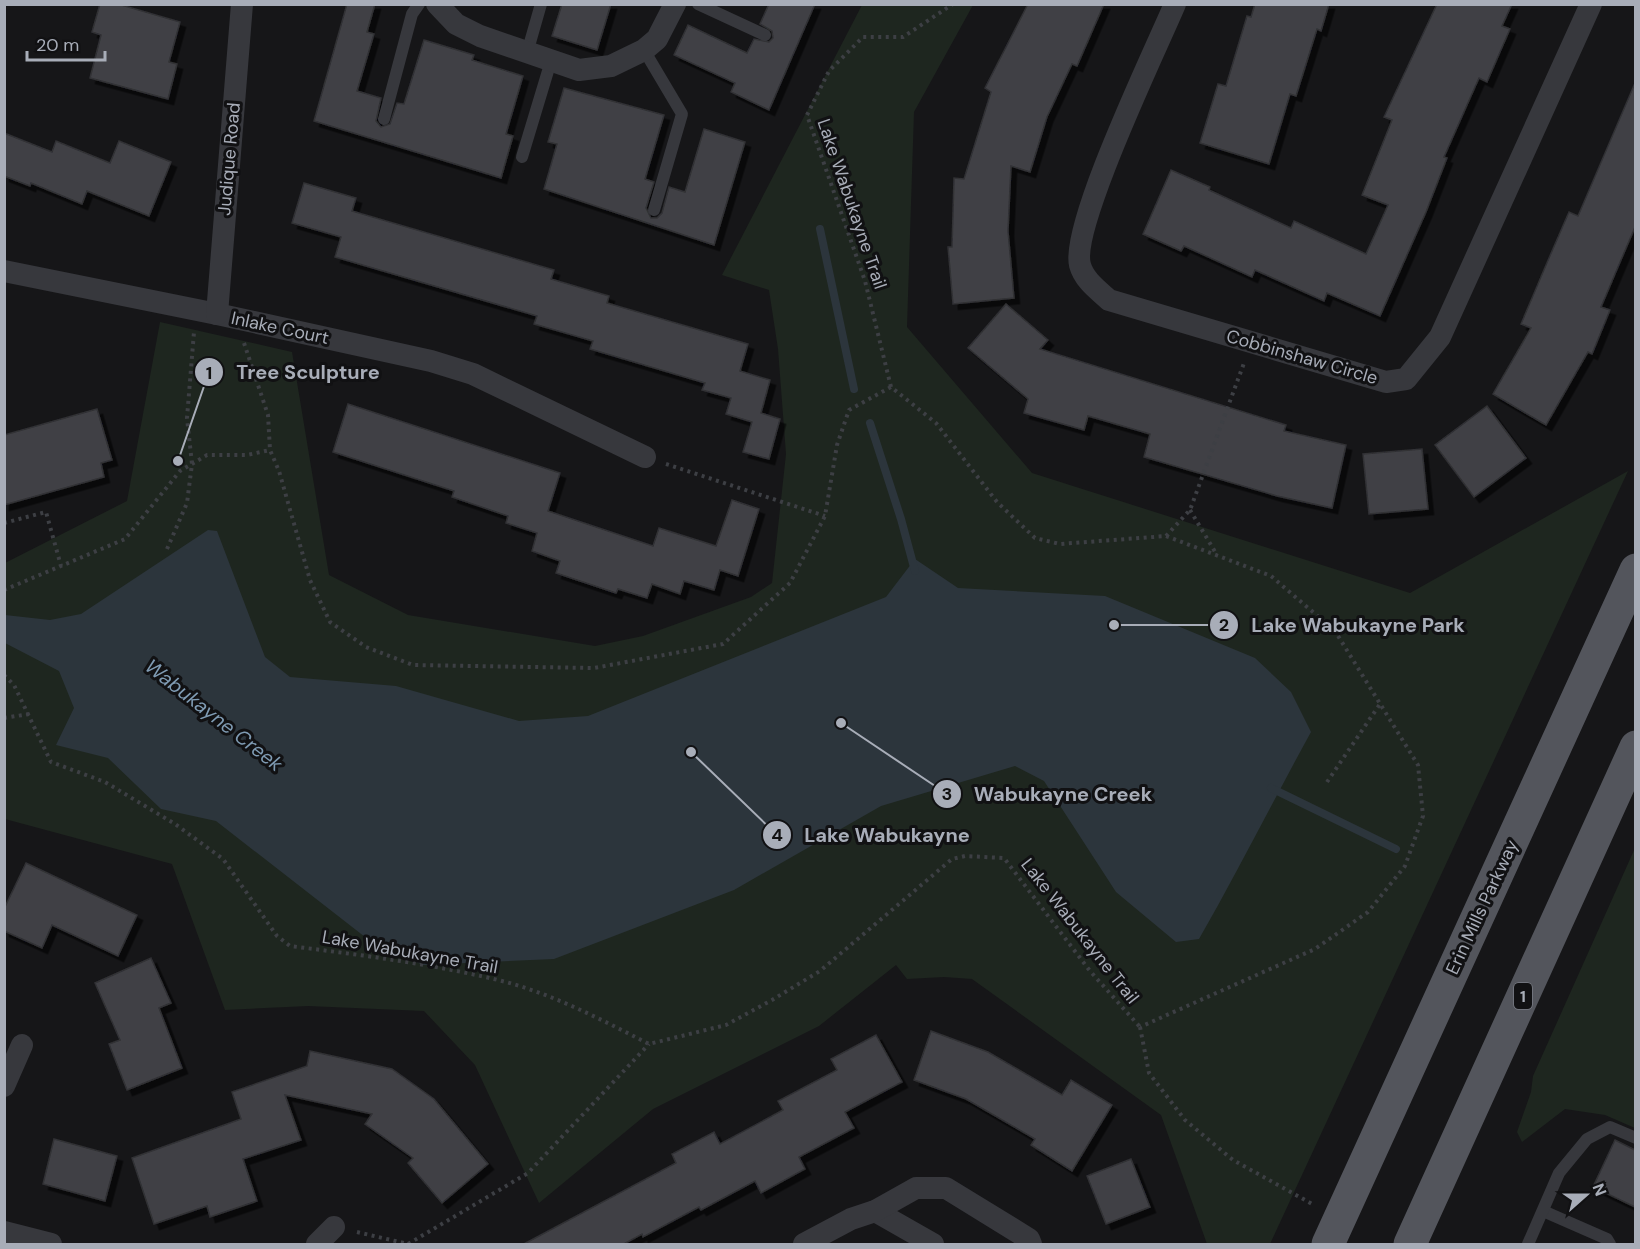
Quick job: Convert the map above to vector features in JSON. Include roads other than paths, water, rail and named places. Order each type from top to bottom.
[{"type":"main road","name":"Erin Mills Parkway","points":[[1334,1232],[1635,570]]},
{"type":"main road","name":"1","points":[[1410,1245],[1635,747]]},
{"type":"street","name":"Judique Road","points":[[216,314],[242,4]]},
{"type":"street","points":[[437,4],[456,24],[480,36],[579,70],[611,66],[644,50],[657,39],[675,4]]},
{"type":"street","name":"Cobbinshaw Circle","points":[[1176,4],[1090,202],[1080,265],[1092,285],[1109,300],[1379,380],[1406,379],[1440,337],[1591,4]]},
{"type":"street","name":"Inlake Court","points":[[4,272],[216,314],[431,361],[473,374],[645,457]]},
{"type":"street","points":[[4,1086],[22,1045]]},
{"type":"street","points":[[804,1245],[850,1219],[875,1211],[916,1188],[946,1188],[1029,1239],[1031,1245]]},
{"type":"street","points":[[875,1211],[933,1245]]},
{"type":"street","points":[[317,1245],[334,1227]]},
{"type":"street","points":[[4,1232],[51,1245]]},
{"type":"lane","points":[[384,119],[412,14],[419,4]]},
{"type":"lane","points":[[527,53],[541,4]]},
{"type":"lane","points":[[698,4],[765,35]]},
{"type":"lane","points":[[644,50],[682,114],[654,210]]},
{"type":"lane","points":[[522,157],[551,61]]},
{"type":"lane","points":[[1528,1245],[1559,1173],[1587,1139],[1610,1127],[1635,1138]]},
{"type":"lane","points":[[1543,1211],[1607,1239],[1610,1245]]},
{"type":"water","points":[[208,530],[217,531],[265,657],[290,677],[396,686],[519,721],[588,716],[886,597],[915,559],[958,588],[1105,596],[1255,658],[1291,692],[1311,732],[1199,939],[1176,942],[1116,892],[1044,781],[1015,766],[881,806],[734,890],[554,959],[423,965],[374,944],[216,821],[161,809],[108,758],[56,745],[74,708],[59,671],[5,643],[5,615],[50,620],[81,614]]},
{"type":"waterway","points":[[820,229],[854,389]]},
{"type":"waterway","points":[[870,423],[915,571]]},
{"type":"waterway","name":"Wabukayne Creek","points":[[1271,788],[1396,849]]},
{"type":"place","name":"Tree Sculpture","points":[[178,461]]},
{"type":"place","name":"Lake Wabukayne Park","points":[[1114,625]]},
{"type":"place","name":"Wabukayne Creek","points":[[841,723]]},
{"type":"place","name":"Lake Wabukayne","points":[[691,752]]}]
